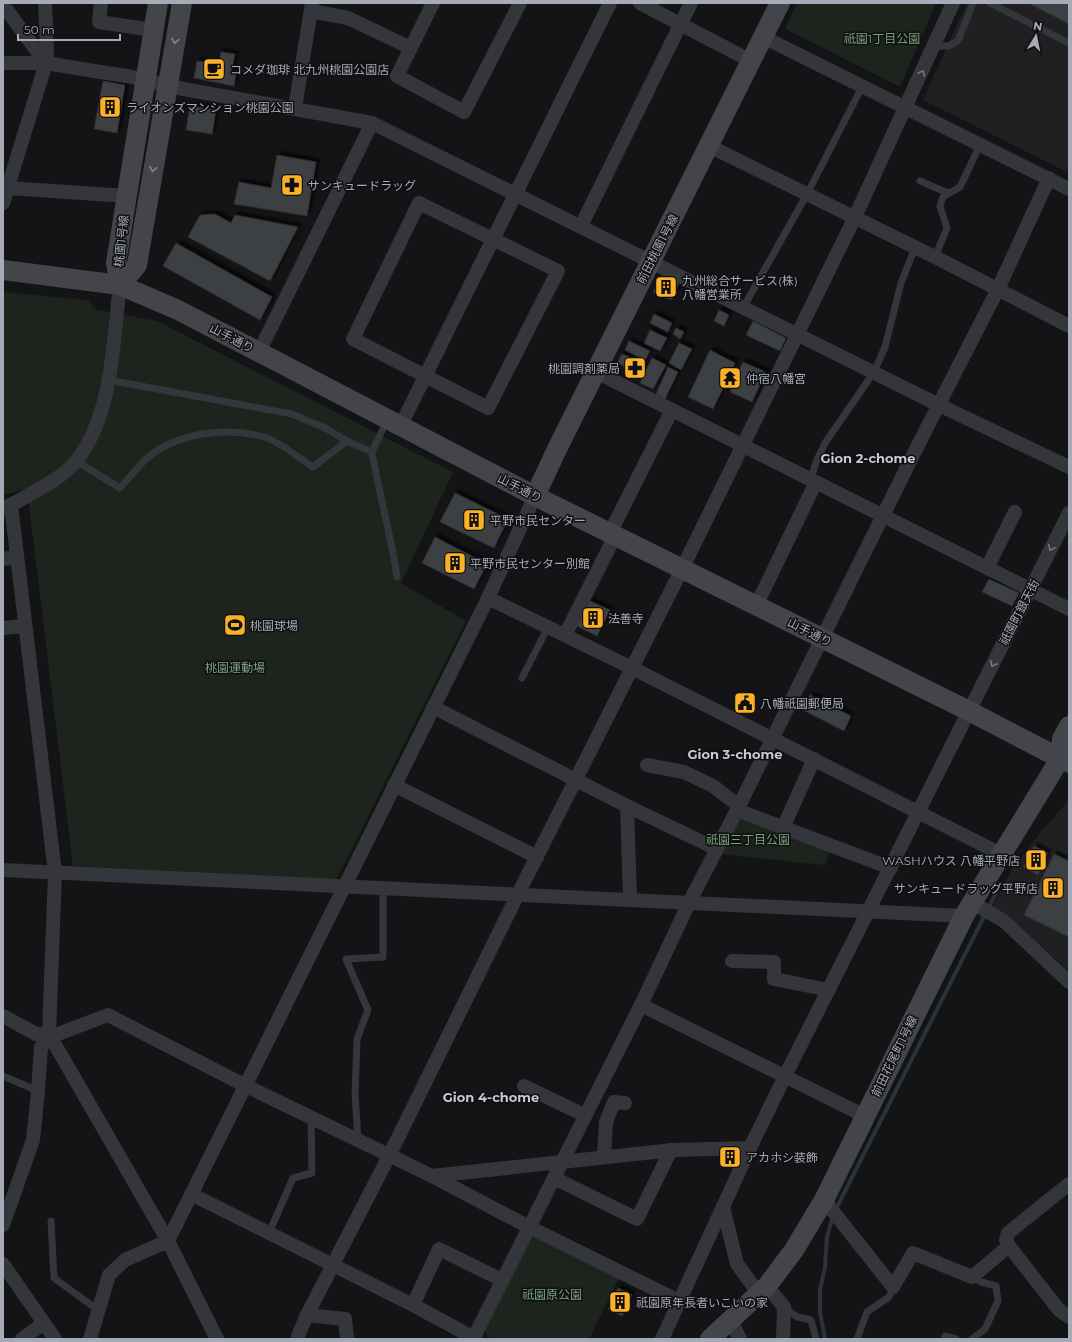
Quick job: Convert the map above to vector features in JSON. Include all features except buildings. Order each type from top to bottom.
[{"type":"street","points":[[3,203],[46,63],[48,51],[45,3]]},
{"type":"street","points":[[101,3],[99,22],[153,30]]},
{"type":"street","name":"桃園1号線","points":[[120,285],[116,263],[158,3]]},
{"type":"street","name":"桃園1号線","points":[[120,285],[136,265],[182,3]]},
{"type":"street","points":[[433,3],[397,76],[464,112],[520,3]]},
{"type":"street","points":[[394,424],[425,376],[610,3]]},
{"type":"street","points":[[640,3],[751,61]]},
{"type":"street","points":[[581,226],[691,3]]},
{"type":"street","name":"前田桃園1号線","points":[[535,496],[780,3]]},
{"type":"street","points":[[298,1336],[307,1315],[389,1156],[517,896],[682,569],[796,334],[854,219],[954,3]]},
{"type":"street","points":[[3,5],[46,63]]},
{"type":"street","points":[[295,108],[311,7],[348,18],[411,48]]},
{"type":"street","points":[[763,37],[1069,189]]},
{"type":"street","points":[[3,64],[46,63],[372,123],[514,195],[581,226],[650,262],[939,405],[1069,466]]},
{"type":"street","points":[[259,352],[372,123]]},
{"type":"street","points":[[709,146],[854,219],[935,257],[1069,326]]},
{"type":"street","points":[[191,1194],[332,1266],[413,1305],[474,1339],[584,1115],[641,1005],[772,738],[998,290],[1048,178]]},
{"type":"street","points":[[8,188],[127,196]]},
{"type":"street","points":[[420,203],[558,271],[488,408],[425,376],[353,339],[420,203]]},
{"type":"street","name":"山手通り","points":[[3,270],[120,285],[178,310],[394,424],[535,496],[1066,759]]},
{"type":"street","points":[[120,285],[108,380],[99,419],[90,440],[76,461],[54,480],[7,506],[17,557],[55,873],[50,1036],[168,1241],[218,1339]]},
{"type":"street","points":[[596,372],[1069,609]]},
{"type":"street","points":[[565,636],[672,410]]},
{"type":"street","points":[[756,606],[813,481]]},
{"type":"street","points":[[90,1339],[109,1275],[125,1260],[168,1241],[488,598],[535,496]]},
{"type":"street","points":[[987,568],[1015,512]]},
{"type":"street","name":"祇園町銀天街","points":[[662,1339],[750,1148],[920,813],[969,711],[1069,513]]},
{"type":"street","points":[[3,559],[17,557]]},
{"type":"street","points":[[488,598],[632,668],[1001,854]]},
{"type":"street","points":[[3,628],[25,626]]},
{"type":"street","points":[[434,707],[627,806],[717,849]]},
{"type":"street","name":"前田花尾町1号線","points":[[710,1339],[763,1290],[794,1250],[831,1209],[865,1116],[977,910],[1001,854],[1066,759],[1062,739],[1069,726]]},
{"type":"street","points":[[783,828],[814,759]]},
{"type":"street","points":[[648,765],[684,772],[713,786],[738,808],[783,828],[892,868]]},
{"type":"street","points":[[394,785],[537,857]]},
{"type":"street","points":[[627,806],[630,900]]},
{"type":"street","points":[[3,870],[383,888],[517,896],[869,911],[977,910],[1004,921],[1069,982]]},
{"type":"street","points":[[732,961],[774,962],[774,979],[830,990]]},
{"type":"street","points":[[641,1005],[865,1116]]},
{"type":"street","points":[[3,1016],[36,1034],[50,1036],[108,1015],[246,1086],[432,1176],[529,1227],[679,1301]]},
{"type":"street","points":[[3,1225],[33,1140],[41,1047],[50,1036]]},
{"type":"street","points":[[524,1086],[584,1115]]},
{"type":"street","points":[[604,1156],[606,1122],[614,1102],[625,1103]]},
{"type":"street","points":[[432,1176],[562,1160],[671,1150],[750,1148]]},
{"type":"street","points":[[554,1178],[638,1219],[671,1150]]},
{"type":"street","points":[[1069,1184],[1008,1234],[1006,1240],[1009,1246],[1059,1310],[1069,1317]]},
{"type":"street","points":[[723,1207],[737,1264],[763,1290],[784,1307],[783,1339]]},
{"type":"street","points":[[831,1209],[893,1287],[913,1253],[972,1277],[1009,1246]]},
{"type":"street","points":[[413,1305],[439,1250],[502,1280]]},
{"type":"street","points":[[3,1264],[55,1339]]},
{"type":"street","points":[[307,1315],[345,1319],[347,1339]]},
{"type":"street","points":[[731,1321],[740,1339]]},
{"type":"street","points":[[22,1339],[44,1324]]},
{"type":"lane","points":[[934,46],[948,46],[958,41],[973,3]]},
{"type":"lane","points":[[990,3],[1069,42]]},
{"type":"lane","points":[[743,308],[807,194],[862,87]]},
{"type":"lane","points":[[935,257],[947,228],[940,206],[943,196],[960,187],[980,145]]},
{"type":"lane","points":[[920,181],[948,193]]},
{"type":"lane","points":[[813,481],[816,462],[825,443],[874,372],[885,347],[901,283],[915,248]]},
{"type":"lane","points":[[108,380],[292,414],[325,428],[347,441],[372,452]]},
{"type":"lane","points":[[394,424],[372,452],[380,499],[392,543],[397,577]]},
{"type":"lane","points":[[76,461],[120,488],[145,460],[170,444],[199,435],[231,432],[265,437],[313,467],[347,441]]},
{"type":"lane","points":[[522,678],[548,627]]},
{"type":"lane","points":[[358,1140],[355,1094],[357,1039],[368,1010],[346,959],[383,956],[383,888]]},
{"type":"lane","points":[[3,1076],[38,1090]]},
{"type":"lane","points":[[269,1233],[293,1178],[312,1173],[311,1118]]},
{"type":"lane","points":[[51,1221],[54,1278],[98,1310]]},
{"type":"lane","points":[[972,1277],[981,1282],[996,1286],[998,1301],[986,1329],[972,1339]]},
{"type":"lane","points":[[857,1339],[867,1312],[889,1298],[893,1287]]},
{"type":"lane","points":[[784,1307],[797,1317],[811,1320],[816,1339]]},
{"type":"lane","points":[[944,1339],[945,1336],[956,1339]]},
{"type":"shaded area","points":[[967,3],[1069,3],[1069,173],[923,100]]},
{"type":"shaded area","points":[[1069,800],[1069,971],[1009,916],[992,907],[1012,869],[1041,832]]},
{"type":"green space","name":"祇園1丁目公園","points":[[797,3],[936,3],[900,87],[785,29]]},
{"type":"green space","name":"桃園運動場","points":[[3,292],[87,300],[97,310],[157,321],[453,472],[401,583],[466,621],[336,880],[73,866],[27,489],[3,495]]},
{"type":"green space","name":"祇園三丁目公園","points":[[738,817],[830,850],[825,865],[719,854]]},
{"type":"green space","name":"祇園原公園","points":[[537,1236],[619,1278],[589,1339],[494,1339],[487,1336],[484,1328],[529,1238]]},
{"type":"waterway","points":[[836,1209],[998,889]]},
{"type":"waterway","points":[[825,1339],[820,1312],[820,1290],[825,1267],[827,1237],[833,1216]]},
{"type":"place","name":"コメダ珈琲 北九州桃園公園店","points":[[214,69]]},
{"type":"place","name":"ライオンズマンション桃園公園","points":[[110,107]]},
{"type":"place","name":"サンキュードラッグ","points":[[292,185]]},
{"type":"place","name":"九州総合サービス(株) 八幡営業所","points":[[666,287]]},
{"type":"place","name":"桃園調剤薬局","points":[[635,368]]},
{"type":"place","name":"仲宿八幡宮","points":[[730,378]]},
{"type":"place","name":"平野市民センター","points":[[474,520]]},
{"type":"place","name":"平野市民センター別館","points":[[455,563]]},
{"type":"place","name":"法善寺","points":[[593,618]]},
{"type":"place","name":"桃園球場","points":[[235,625]]},
{"type":"place","name":"八幡祇園郵便局","points":[[745,703]]},
{"type":"place","name":"WASHハウス 八幡平野店","points":[[1036,860]]},
{"type":"place","name":"サンキュードラッグ平野店","points":[[1053,888]]},
{"type":"place","name":"アカホシ装飾","points":[[730,1157]]},
{"type":"place","name":"祇園原年長者いこいの家","points":[[620,1302]]},
{"type":"district","name":"Gion 2-chome","points":[[868,458]]},
{"type":"district","name":"Gion 3-chome","points":[[735,754]]},
{"type":"district","name":"Gion 4-chome","points":[[491,1097]]}]
